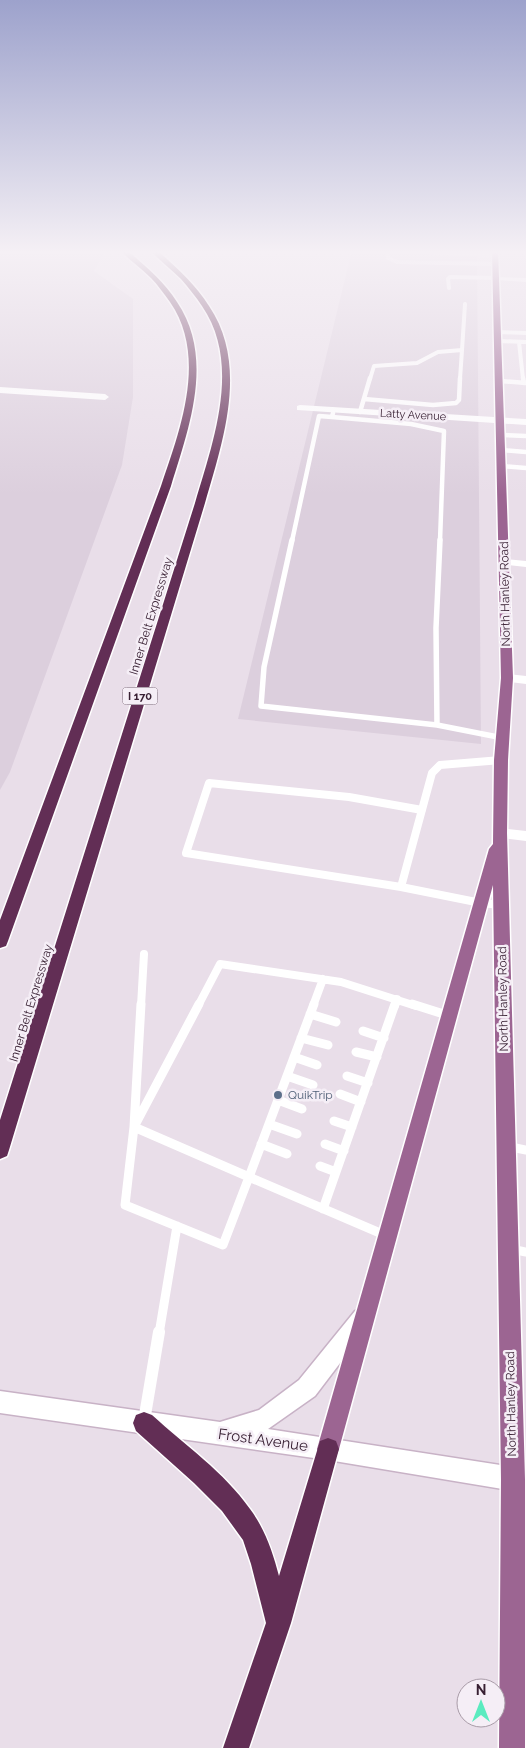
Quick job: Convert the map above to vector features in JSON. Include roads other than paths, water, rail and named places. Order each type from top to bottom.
[{"type":"highway","points":[[0,940],[166,486],[185,425],[193,390],[194,373],[192,343],[188,332]]},
{"type":"highway","name":"Inner Belt Expressway","points":[[0,1150],[203,494],[223,412],[227,366],[220,332]]},
{"type":"highway","points":[[144,1423],[236,1509],[251,1532],[263,1562],[278,1623]]},
{"type":"highway","points":[[236,1748],[278,1623],[328,1449]]},
{"type":"main road","name":"North Hanley Road","points":[[499,332],[507,678],[501,760],[501,905],[516,1148],[517,1250],[519,1599],[512,1748]]},
{"type":"main road","points":[[328,1449],[500,833]]},
{"type":"street","points":[[499,336],[526,333]]},
{"type":"street","points":[[0,390],[105,397]]},
{"type":"street","name":"Latty Avenue","points":[[300,408],[333,414],[360,412],[526,422]]},
{"type":"street","points":[[504,562],[526,564]]},
{"type":"street","points":[[507,678],[526,680]]},
{"type":"street","points":[[500,833],[526,836]]},
{"type":"street","points":[[217,1433],[265,1419],[308,1388],[368,1311]]},
{"type":"street","name":"Frost Avenue","points":[[0,1402],[328,1449],[519,1480]]},
{"type":"lane","points":[[364,400],[433,405],[456,403],[459,400],[463,332]]},
{"type":"lane","points":[[499,336],[519,342],[526,342]]},
{"type":"lane","points":[[500,381],[525,383],[524,363],[519,342]]},
{"type":"lane","points":[[360,412],[374,366],[417,363],[438,352],[462,350]]},
{"type":"lane","points":[[437,725],[436,628],[444,430],[333,414],[319,416],[264,667],[261,706],[437,725],[503,738]]},
{"type":"lane","points":[[502,435],[526,436]]},
{"type":"lane","points":[[502,450],[526,452]]},
{"type":"lane","points":[[502,466],[526,468]]},
{"type":"lane","points":[[402,887],[432,773],[440,765],[501,760]]},
{"type":"lane","points":[[422,810],[349,797],[209,783],[186,853],[402,887],[481,903],[501,905]]},
{"type":"lane","points":[[144,954],[134,1127],[125,1205],[223,1245],[323,979]]},
{"type":"lane","points":[[134,1127],[220,964],[341,982],[450,1016]]},
{"type":"lane","points":[[323,1209],[397,999]]},
{"type":"lane","points":[[310,1014],[336,1022]]},
{"type":"lane","points":[[363,1031],[384,1038]]},
{"type":"lane","points":[[301,1038],[328,1045]]},
{"type":"lane","points":[[356,1052],[377,1057]]},
{"type":"lane","points":[[294,1057],[317,1065]]},
{"type":"lane","points":[[287,1076],[313,1085]]},
{"type":"lane","points":[[348,1076],[368,1083]]},
{"type":"lane","points":[[340,1094],[361,1102]]},
{"type":"lane","points":[[278,1100],[302,1109]]},
{"type":"lane","points":[[334,1121],[352,1127]]},
{"type":"lane","points":[[269,1124],[297,1134]]},
{"type":"lane","points":[[134,1127],[388,1237]]},
{"type":"lane","points":[[262,1144],[287,1154]]},
{"type":"lane","points":[[325,1144],[344,1151]]},
{"type":"lane","points":[[320,1166],[336,1172]]},
{"type":"lane","points":[[144,1423],[177,1226]]},
{"type":"place","name":"QuikTrip","points":[[278,1095]]}]
